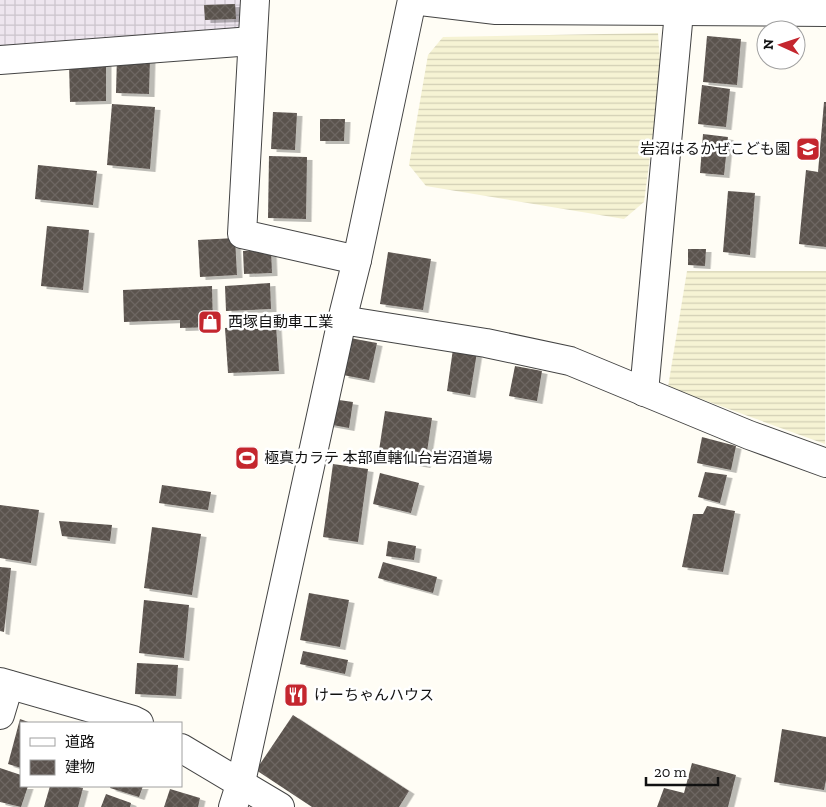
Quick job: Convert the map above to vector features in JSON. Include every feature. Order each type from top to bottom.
[{"type":"street","points":[[255,0],[242,234],[357,260]]},
{"type":"street","points":[[237,794],[357,260],[412,0],[496,10],[690,8],[826,12]]},
{"type":"street","points":[[644,392],[690,8]]},
{"type":"street","points":[[0,60],[252,42]]},
{"type":"street","points":[[342,320],[486,343],[570,361],[749,435],[826,463]]},
{"type":"street","points":[[0,715],[4,683],[137,722]]},
{"type":"street","points":[[182,749],[237,794],[280,807]]},
{"type":"shaded area","points":[[0,0],[245,0],[243,28],[0,47]]},
{"type":"shaded area","points":[[658,33],[661,74],[644,202],[624,219],[426,186],[409,165],[428,55],[443,37]]},
{"type":"shaded area","points":[[687,271],[826,271],[825,444],[668,387]]},
{"type":"building","points":[[235,4],[236,19],[205,20],[204,5]]},
{"type":"building","points":[[707,36],[741,39],[737,85],[703,82]]},
{"type":"building","points":[[117,56],[150,57],[149,94],[116,93]]},
{"type":"building","points":[[69,63],[106,63],[106,101],[70,102]]},
{"type":"building","points":[[702,85],[730,89],[726,127],[698,124]]},
{"type":"building","points":[[824,102],[826,102],[826,247],[799,244],[806,170],[818,172]]},
{"type":"building","points":[[112,104],[155,107],[150,169],[107,165]]},
{"type":"building","points":[[273,112],[297,113],[295,150],[271,149]]},
{"type":"building","points":[[320,119],[345,119],[344,141],[320,141]]},
{"type":"building","points":[[703,134],[728,137],[724,175],[700,173]]},
{"type":"building","points":[[269,156],[307,157],[306,219],[268,218]]},
{"type":"building","points":[[38,165],[97,171],[93,205],[35,199]]},
{"type":"building","points":[[728,191],[755,193],[750,255],[723,252]]},
{"type":"building","points":[[47,226],[89,230],[83,290],[41,286]]},
{"type":"building","points":[[235,238],[237,275],[200,277],[198,240]]},
{"type":"building","points":[[688,249],[706,249],[705,266],[688,265]]},
{"type":"building","points":[[271,250],[272,273],[244,274],[243,251]]},
{"type":"building","points":[[388,252],[431,259],[423,310],[380,304]]},
{"type":"building","points":[[270,283],[271,309],[226,311],[225,286]]},
{"type":"building","points":[[212,286],[213,327],[180,328],[180,320],[124,322],[123,290]]},
{"type":"building","points":[[276,325],[279,371],[228,373],[225,328]]},
{"type":"building","points":[[350,338],[377,343],[369,380],[343,375]]},
{"type":"building","points":[[453,349],[477,352],[470,395],[447,391]]},
{"type":"building","points":[[515,366],[542,371],[537,401],[509,396]]},
{"type":"building","points":[[332,399],[353,402],[349,428],[327,424]]},
{"type":"building","points":[[385,411],[432,418],[425,465],[378,457]]},
{"type":"building","points":[[702,437],[736,446],[731,470],[697,463]]},
{"type":"building","points":[[333,464],[368,469],[358,542],[323,537]]},
{"type":"building","points":[[705,472],[727,475],[720,503],[698,497]]},
{"type":"building","points":[[380,473],[419,483],[411,513],[373,504]]},
{"type":"building","points":[[162,485],[211,492],[208,510],[159,503]]},
{"type":"building","points":[[0,505],[39,510],[31,563],[0,558]]},
{"type":"building","points":[[707,506],[735,511],[723,572],[682,567],[693,514],[703,514]]},
{"type":"building","points":[[59,521],[112,525],[110,541],[62,536]]},
{"type":"building","points":[[152,527],[201,534],[192,595],[144,588]]},
{"type":"building","points":[[388,541],[416,546],[414,560],[386,556]]},
{"type":"building","points":[[383,562],[437,577],[433,593],[378,578]]},
{"type":"building","points":[[0,567],[11,568],[4,632],[0,631]]},
{"type":"building","points":[[309,593],[349,600],[340,647],[300,640]]},
{"type":"building","points":[[144,600],[189,605],[184,658],[139,653]]},
{"type":"building","points":[[303,651],[348,660],[345,674],[300,664]]},
{"type":"building","points":[[137,663],[178,665],[176,696],[135,694]]},
{"type":"building","points":[[293,715],[409,791],[399,807],[312,807],[256,770]]},
{"type":"building","points":[[20,719],[28,722],[20,722],[20,768],[8,764]]},
{"type":"building","points":[[782,729],[826,737],[826,780],[824,790],[774,782]]},
{"type":"building","points":[[692,763],[736,775],[728,807],[657,807],[664,788],[684,793]]},
{"type":"building","points":[[0,768],[20,775],[20,787],[28,787],[21,807],[0,802]]},
{"type":"building","points":[[50,787],[83,788],[78,807],[44,807]]},
{"type":"building","points":[[110,787],[143,787],[139,797]]},
{"type":"building","points":[[170,789],[200,798],[198,807],[164,807]]},
{"type":"building","points":[[106,794],[131,803],[130,807],[101,807]]},
{"type":"place","name":"岩沼はるかぜこども園","points":[[808,149]]},
{"type":"place","name":"西塚自動車工業","points":[[210,322]]},
{"type":"place","name":"極真カラテ 本部直轄仙台岩沼道場","points":[[247,458]]},
{"type":"place","name":"けーちゃんハウス","points":[[296,695]]}]
